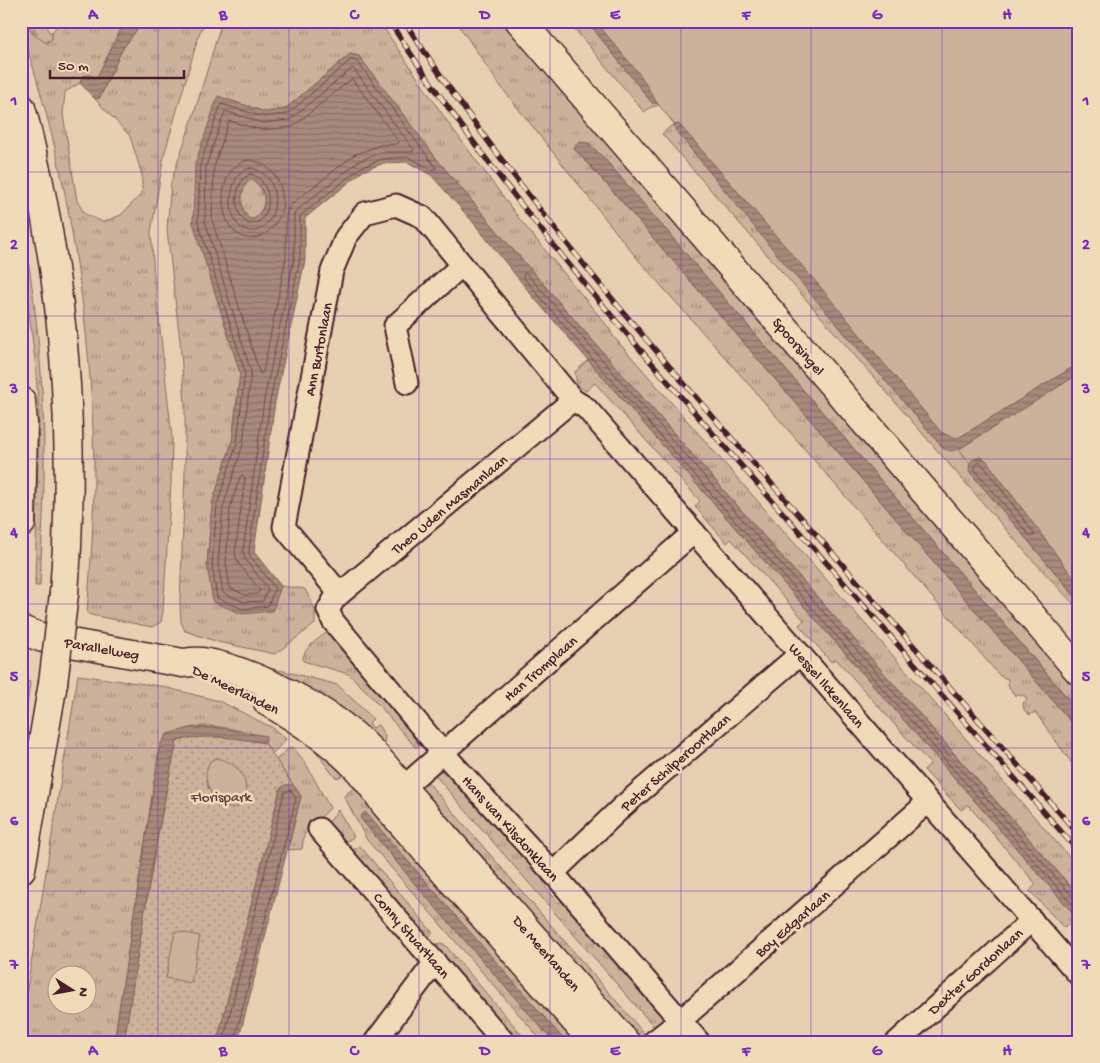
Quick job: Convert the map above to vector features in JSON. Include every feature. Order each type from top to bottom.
[{"type":"main road","name":"Spoorsingel","points":[[520,21],[1079,671]]},
{"type":"main road","points":[[21,108],[48,223],[61,314],[68,404],[70,491],[64,594],[53,683],[21,870]]},
{"type":"main road","points":[[21,401],[23,423],[21,523]]},
{"type":"main road","name":"Parallelweg","points":[[21,630],[43,638],[183,663]]},
{"type":"main road","name":"De Meerlanden","points":[[183,663],[201,662],[231,669],[256,679],[322,711],[351,733],[387,768],[394,796],[594,1042]]},
{"type":"main road","name":"De Meerlanden","points":[[394,796],[625,1042]]},
{"type":"street","name":"Ann Burtonlaan","points":[[334,602],[284,528],[332,271],[346,237],[365,214],[396,205],[423,216],[572,400]]},
{"type":"street","points":[[407,382],[395,326],[462,265]]},
{"type":"street","name":"Wessel Ilckenlaan","points":[[572,400],[586,408],[1079,975]]},
{"type":"street","name":"Theo Uden Masmanlaan","points":[[334,602],[572,400]]},
{"type":"street","name":"Han Tromplaan","points":[[394,796],[694,532]]},
{"type":"street","name":"Hans van Kilsdonklaan","points":[[334,602],[333,621],[443,754],[553,873],[699,1042]]},
{"type":"street","name":"Peter Schilperoortlaan","points":[[553,873],[621,808],[800,654]]},
{"type":"street","name":"Boy Edgarlaan","points":[[653,1042],[680,1021],[928,802]]},
{"type":"street","name":"Conny Stuartlaan","points":[[319,828],[504,1042]]},
{"type":"street","name":"Dexter Gordonlaan","points":[[897,1042],[1032,920]]},
{"type":"street","points":[[376,1042],[435,962]]},
{"type":"green space","points":[[21,21],[27,21],[33,34],[52,39],[52,32],[57,26],[57,21],[125,21],[97,78],[83,76],[80,83],[65,92],[63,114],[77,201],[85,214],[103,222],[121,215],[142,193],[142,175],[130,136],[95,99],[100,98],[122,50],[143,21],[205,21],[199,34],[164,155],[151,232],[172,437],[163,611],[161,622],[152,627],[87,613],[94,469],[92,401],[86,333],[72,232],[62,177],[46,112],[21,27]]},
{"type":"green space","points":[[27,21],[46,21],[49,32],[52,32],[52,39],[46,43],[33,34]]},
{"type":"green space","points":[[222,21],[379,21],[447,121],[521,221],[609,328],[613,336],[1079,868],[1079,896],[509,245],[439,162],[359,56],[350,54],[285,109],[265,112],[218,97],[193,222],[240,373],[232,442],[212,504],[207,565],[272,611],[281,586],[305,589],[315,610],[315,624],[275,654],[218,642],[185,631],[181,622],[180,603],[185,474],[185,404],[180,341],[167,230],[171,182]]},
{"type":"green space","points":[[456,21],[507,21],[1079,683],[1079,711],[610,165],[589,143],[574,149],[610,188],[1079,731],[1079,773],[1035,712],[1030,715],[1024,710],[1023,703],[1027,700],[1025,696],[1015,696],[1008,685],[1008,679],[1000,676],[752,388],[635,256],[498,83]]},
{"type":"green space","points":[[568,21],[587,21],[652,103],[661,105],[651,107],[644,112]]},
{"type":"green space","points":[[591,21],[1079,21],[1079,599],[956,445],[945,442],[679,130]]},
{"type":"green space","points":[[674,125],[676,131],[944,449],[1036,401],[970,464],[969,471],[1079,601],[1079,610],[1029,556],[662,134]]},
{"type":"green space","points":[[250,179],[257,184],[264,196],[264,205],[255,219],[250,219],[246,215],[242,205],[242,193]]},
{"type":"green space","points":[[21,219],[36,315],[43,412],[44,490],[40,586],[35,586],[39,414],[35,360],[21,252]]},
{"type":"green space","points":[[588,360],[1079,920],[1079,936],[1068,924],[1064,928],[1030,891],[1036,884],[968,805],[961,810],[924,770],[930,764],[836,659],[831,662],[799,625],[804,620],[731,539],[727,543],[695,507],[700,501],[595,383],[586,391],[577,385],[575,372]]},
{"type":"green space","points":[[330,630],[418,730],[412,735],[419,745],[416,748],[349,674],[303,661],[303,656],[308,648]]},
{"type":"green space","points":[[227,660],[288,672],[338,685],[373,719],[369,723],[373,728],[378,725],[385,736],[384,743],[377,748]]},
{"type":"green space","points":[[78,675],[160,686],[219,701],[273,728],[286,739],[272,754],[265,743],[266,740],[228,728],[208,726],[198,726],[182,731],[160,745],[114,1042],[21,1042],[21,1026]]},
{"type":"green space","points":[[27,681],[30,682],[21,755],[21,729]]},
{"type":"green space","points":[[305,736],[346,774],[337,778],[333,775]]},
{"type":"green space","name":"Florispark","points":[[193,737],[231,737],[265,743],[293,785],[285,785],[280,789],[217,1042],[124,1042],[155,853],[177,741]]},
{"type":"green space","points":[[293,747],[306,764],[330,808],[304,835],[302,849],[288,850],[301,796],[276,760]]},
{"type":"green space","points":[[216,758],[232,764],[242,774],[245,796],[240,804],[233,808],[223,805],[212,794],[208,786],[207,770],[210,761]]},
{"type":"green space","points":[[446,770],[552,881],[545,887],[559,903],[566,899],[662,1009],[662,1023],[656,1029],[433,773]]},
{"type":"green space","points":[[425,779],[648,1038],[633,1038],[422,800],[422,789]]},
{"type":"green space","points":[[362,781],[589,1042],[566,1042],[365,812],[360,818],[414,883],[554,1042],[543,1042],[367,840],[344,796]]},
{"type":"green space","points":[[338,810],[354,837],[344,843],[327,825]]},
{"type":"green space","points":[[360,846],[433,933],[429,937],[422,932],[351,851]]},
{"type":"green space","points":[[175,931],[200,936],[191,983],[166,978]]},
{"type":"green space","points":[[441,943],[445,945],[528,1042],[520,1042],[440,954],[436,944]]},
{"type":"water","points":[[125,21],[143,21],[122,50],[99,98],[95,99],[80,83],[83,76],[97,77]]},
{"type":"water","points":[[587,21],[595,21],[641,76],[657,103],[652,103]]},
{"type":"water","points":[[350,54],[359,56],[439,162],[509,245],[1079,896],[1079,920],[534,298],[472,221],[431,175],[407,162],[384,163],[363,171],[305,218],[305,260],[275,402],[254,552],[281,586],[272,611],[242,614],[213,602],[207,565],[212,504],[232,442],[240,373],[193,222],[195,164],[218,96],[265,112],[285,109]],"holes":[[[250,179],[262,191],[264,205],[255,219],[250,219],[242,205],[242,194]]]},
{"type":"water","points":[[679,124],[817,283],[941,432],[958,438],[1079,363],[1079,374],[961,448],[952,451],[944,449],[779,257],[676,131],[674,125]]},
{"type":"water","points":[[577,143],[589,143],[610,165],[1079,711],[1079,731],[574,148]]},
{"type":"water","points":[[980,457],[986,460],[1079,585],[1079,601],[969,471],[972,460]]},
{"type":"water","points":[[216,727],[266,736],[265,743],[210,737],[177,741],[154,853],[124,1042],[114,1042],[160,745],[167,734],[190,728]]},
{"type":"water","points":[[285,785],[293,785],[301,796],[238,1042],[217,1042],[280,789]]},
{"type":"water","points":[[365,812],[566,1042],[554,1042],[414,883],[360,817]]},
{"type":"railway","points":[[389,21],[431,83],[520,203],[614,319],[1079,852]]},
{"type":"railway","points":[[404,21],[487,140],[531,198],[622,310],[716,421],[1079,835]]}]
